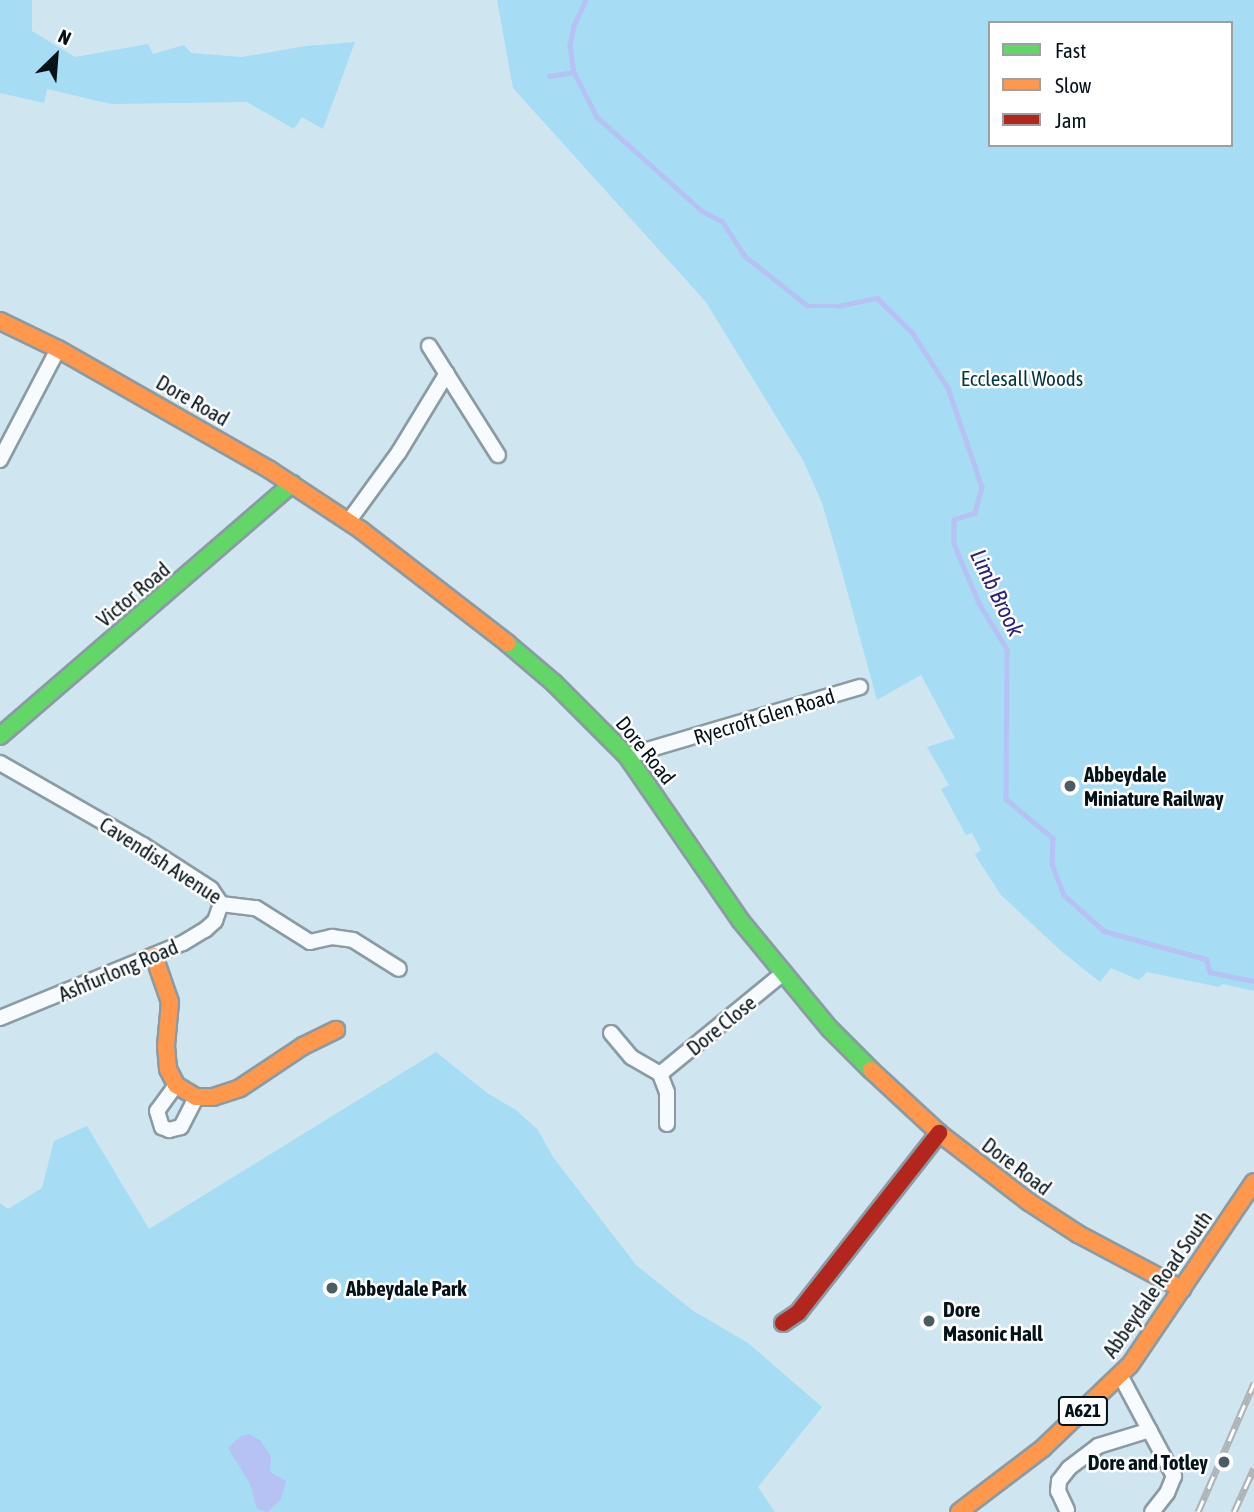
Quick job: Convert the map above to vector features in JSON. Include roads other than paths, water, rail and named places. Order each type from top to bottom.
[{"type":"street","name":"Dore Road","points":[[0,321],[58,349],[229,445],[348,522],[465,608],[600,726],[627,756],[740,920],[782,974],[830,1029],[939,1133],[1029,1202],[1074,1232],[1182,1289]]},
{"type":"street","points":[[429,346],[498,454]]},
{"type":"street","points":[[0,460],[58,349]]},
{"type":"street","points":[[348,522],[399,452],[447,373]]},
{"type":"street","name":"Victor Road","points":[[0,736],[292,484]]},
{"type":"street","name":"Ryecroft Glen Road","points":[[627,756],[860,687]]},
{"type":"street","name":"Cavendish Avenue","points":[[0,763],[143,845],[211,889],[220,904],[256,908],[310,942],[332,937],[353,940],[399,969]]},
{"type":"street","name":"Ashfurlong Road","points":[[0,1018],[154,956],[205,930],[215,920],[220,904]]},
{"type":"street","points":[[154,956],[170,1002],[166,1058],[176,1085],[196,1097],[213,1097],[240,1088],[303,1046],[336,1030]]},
{"type":"street","name":"Dore Close","points":[[660,1074],[782,974]]},
{"type":"street","points":[[611,1033],[631,1057],[660,1074],[667,1091],[667,1124]]},
{"type":"street","points":[[176,1085],[158,1111],[162,1127],[169,1130],[181,1127],[196,1097]]},
{"type":"street","points":[[783,1323],[798,1313],[939,1133]]},
{"type":"street","name":"Abbeydale Road South","points":[[960,1511],[1043,1448],[1120,1375],[1254,1182]]},
{"type":"street","points":[[1120,1375],[1174,1476],[1167,1493],[1152,1512]]},
{"type":"street","points":[[1067,1510],[1058,1491],[1059,1481],[1069,1468],[1098,1446],[1150,1430]]},
{"type":"waterway","name":"Limb Brook","points":[[586,0],[574,26],[570,45],[574,72],[597,117],[702,211],[722,221],[745,256],[808,306],[838,306],[877,298],[912,332],[948,388],[982,487],[975,513],[954,520],[954,544],[979,603],[1007,649],[1006,799],[1053,838],[1052,864],[1064,895],[1104,931],[1206,959],[1210,972],[1254,981]]},
{"type":"waterway","points":[[549,76],[574,72]]},
{"type":"railway","points":[[1198,1512],[1254,1383]]},
{"type":"railway","points":[[1234,1512],[1254,1468]]},
{"type":"place","name":"Abbeydale Miniature Railway","points":[[1070,786]]},
{"type":"place","name":"Abbeydale Park","points":[[332,1288]]},
{"type":"place","name":"Dore Masonic Hall","points":[[929,1321]]},
{"type":"place","name":"Dore and Totley","points":[[1224,1462]]},
{"type":"park label","name":"Ecclesall Woods","points":[[1022,378]]}]
